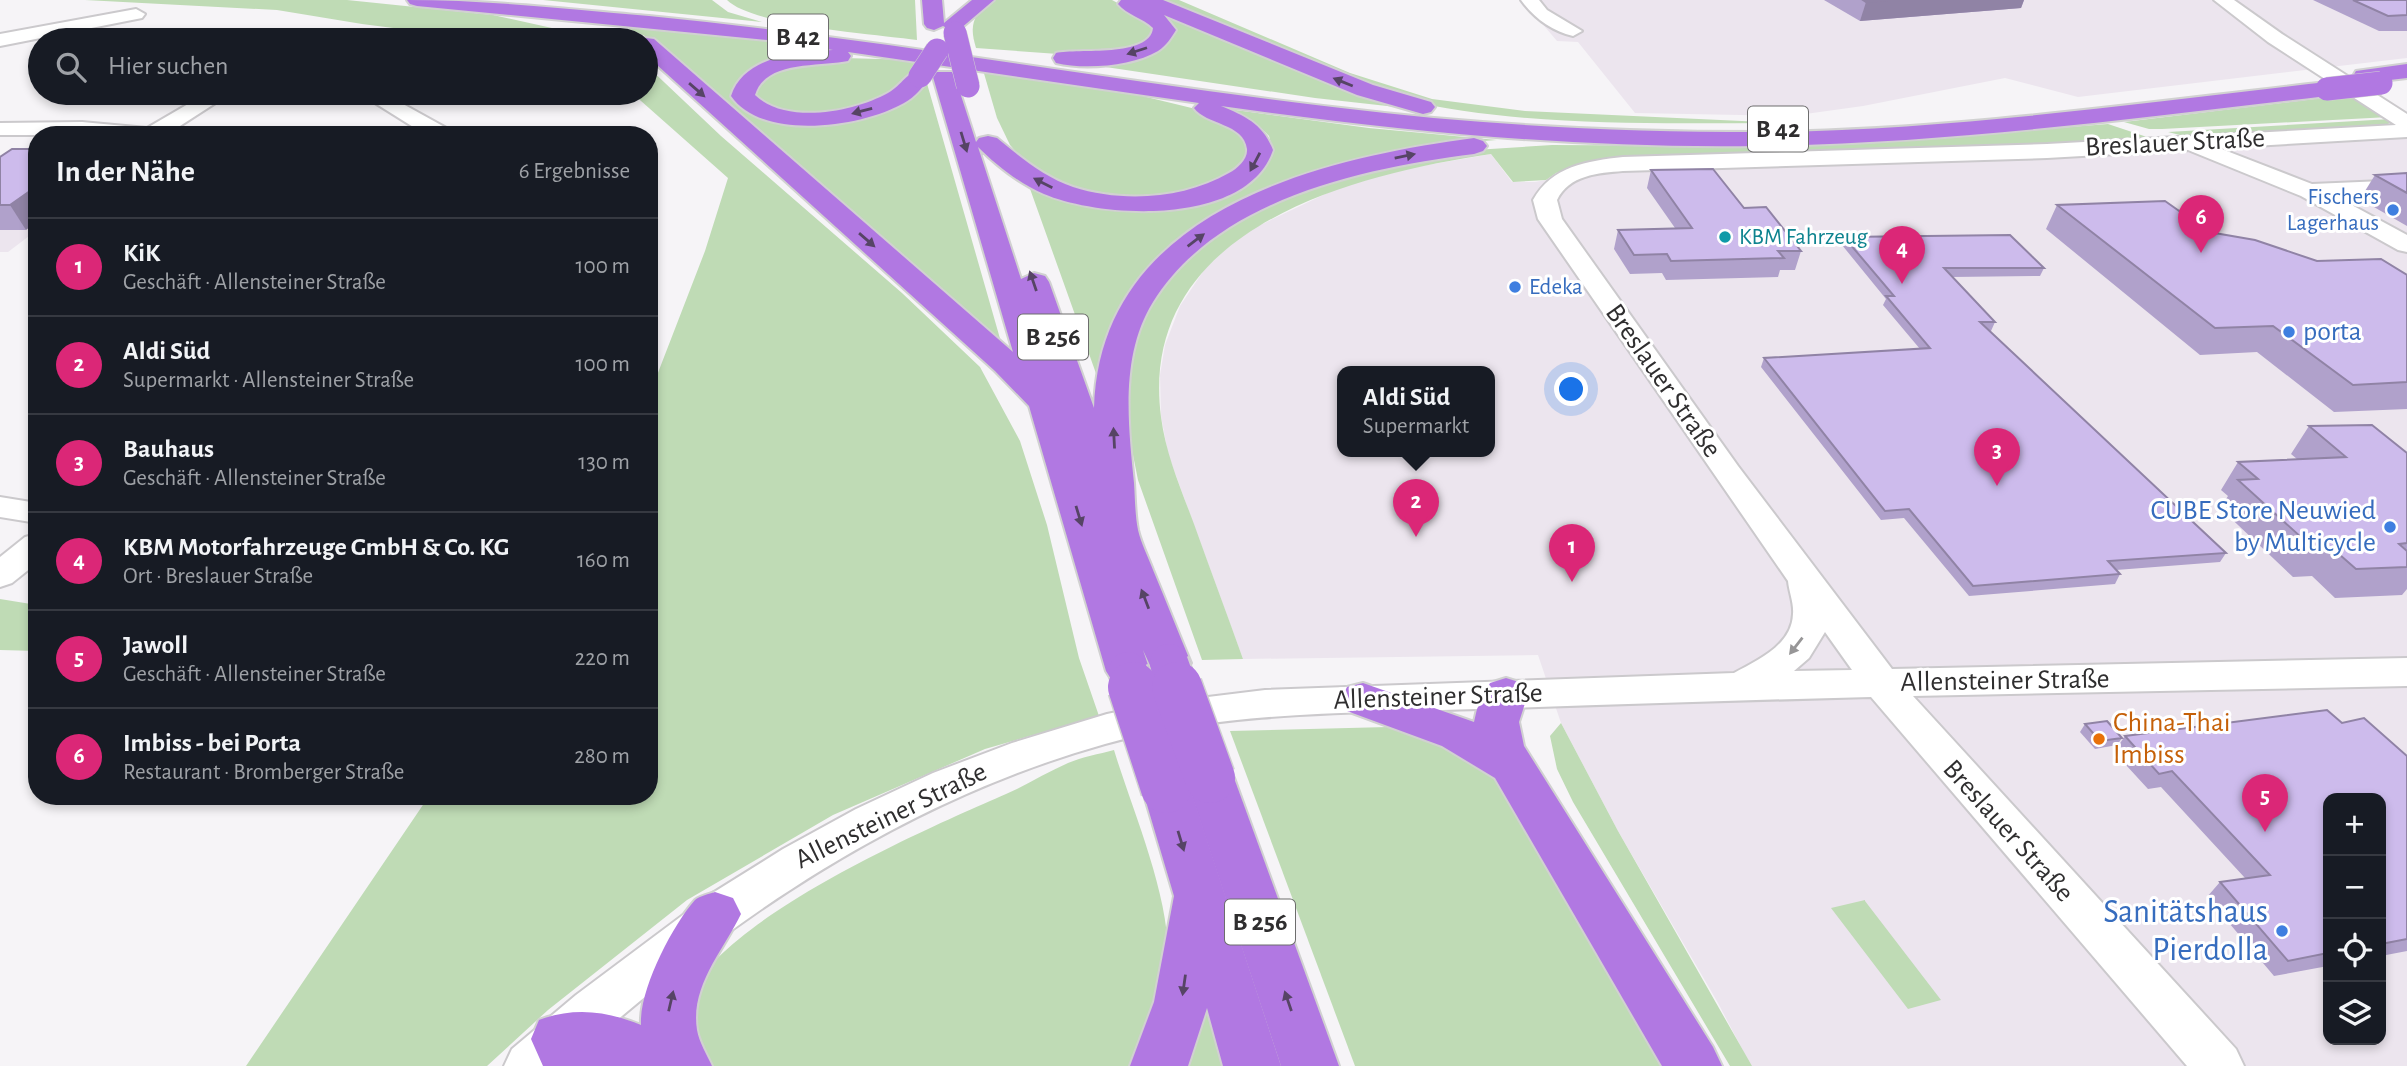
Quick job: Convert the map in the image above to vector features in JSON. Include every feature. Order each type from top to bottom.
[{"type":"highway","name":"B 42","points":[[416,0],[546,10],[744,31],[939,69],[1130,86],[1398,123],[1617,137],[1828,137],[2114,109],[2319,85],[2372,85],[2407,80]]},
{"type":"highway","name":"B 42","points":[[494,0],[813,32],[1284,101],[1398,115],[1504,123],[1624,129],[1782,129],[2062,114]]},
{"type":"highway","name":"B 256","points":[[951,0],[938,16],[939,69],[1045,404],[1149,667],[1188,783],[1310,1066]]},
{"type":"highway","points":[[938,16],[984,0]]},
{"type":"highway","points":[[989,56],[1114,56],[1142,50],[1160,40],[1165,30],[1158,20],[1119,0]]},
{"type":"highway","points":[[1144,0],[1365,90],[1421,106],[1504,123]]},
{"type":"highway","points":[[546,10],[614,28]]},
{"type":"highway","points":[[737,11],[813,32]]},
{"type":"highway","name":"B 256","points":[[938,16],[939,69],[988,143],[1119,531],[1149,667]]},
{"type":"highway","points":[[658,55],[1007,364],[1045,404]]},
{"type":"highway","points":[[838,56],[939,69],[894,99],[838,116],[781,116],[755,108],[743,96],[747,83],[755,77],[795,61],[838,56]]},
{"type":"highway","name":"B 42","points":[[2372,85],[2407,71]]},
{"type":"highway","points":[[988,143],[1025,173],[1049,187],[1081,197],[1118,202],[1172,201],[1205,194],[1243,177],[1258,163],[1261,148],[1259,139],[1242,123],[1210,109],[1130,86]]},
{"type":"highway","points":[[1119,531],[1112,405],[1117,353],[1130,315],[1139,299],[1158,274],[1193,242],[1232,215],[1267,197],[1318,177],[1378,161],[1483,145],[1617,137]]},
{"type":"highway","points":[[1506,694],[1495,720],[1499,741],[1511,765],[1693,1066]]},
{"type":"highway","points":[[1506,694],[1564,815],[1712,1066]]},
{"type":"highway","points":[[1363,699],[1452,729],[1511,765]]},
{"type":"highway","name":"B 256","points":[[1188,783],[1197,894],[1252,1066]]},
{"type":"highway","points":[[1159,1066],[1181,1002],[1197,894]]},
{"type":"highway","points":[[683,1066],[671,1040],[668,1011],[678,978],[715,914]]},
{"type":"highway","points":[[554,1057],[612,1039],[636,1049],[663,1066]]},
{"type":"street","points":[[1530,0],[1541,14],[1573,31]]},
{"type":"street","points":[[2223,0],[2275,38],[2372,85],[2407,112]]},
{"type":"street","points":[[63,28],[136,14]]},
{"type":"street","points":[[0,40],[28,35]]},
{"type":"street","points":[[2372,85],[2407,123]]},
{"type":"street","points":[[166,126],[201,105]]},
{"type":"street","points":[[390,105],[426,126]]},
{"type":"street","points":[[0,130],[28,129]]},
{"type":"street","name":"Breslauer Straße","points":[[2218,1066],[2157,994],[2029,855],[1881,683],[1805,582],[1550,219],[1545,200],[1558,182],[1579,172],[1623,164],[1992,153],[2407,131]]},
{"type":"street","points":[[2187,142],[2309,191],[2407,245]]},
{"type":"street","points":[[2309,191],[2407,187]]},
{"type":"street","points":[[0,507],[28,512]]},
{"type":"street","points":[[0,575],[28,552]]},
{"type":"street","points":[[1739,687],[1787,658],[1804,635],[1811,614],[1805,582]]},
{"type":"street","name":"Allensteiner Straße","points":[[554,1057],[625,982],[715,914],[795,862],[866,823],[957,781],[1104,730],[1199,711],[1363,699],[1881,683],[2407,672]]},
{"type":"shaded area","points":[[1522,0],[2407,0],[2407,58],[2078,97],[2005,78],[1863,106],[1791,116],[1635,113],[1578,42],[1557,41]]},
{"type":"shaded area","points":[[2407,133],[2407,1066],[1751,1066],[1718,1003],[1618,831],[1561,723],[1538,655],[1243,659],[1168,454],[1161,416],[1160,375],[1165,345],[1180,306],[1204,270],[1229,246],[1254,228],[1340,187],[1387,172],[1491,154],[1512,182],[1546,180],[1556,173],[1585,163]]},
{"type":"shaded area","points":[[28,157],[28,237],[8,252],[0,252],[0,177]]},
{"type":"green space","points":[[85,0],[347,0],[493,15],[552,28],[393,28],[277,10]]},
{"type":"green space","points":[[543,0],[712,0],[728,12],[762,22]]},
{"type":"green space","points":[[727,0],[915,0],[917,40],[788,22],[741,9]]},
{"type":"green space","points":[[990,0],[1112,0],[1157,24],[1146,45],[1086,56],[976,48],[974,21]]},
{"type":"green space","points":[[1126,0],[1423,110],[1315,98],[1072,62],[1168,39]]},
{"type":"green space","points":[[1152,0],[1179,0],[1350,73],[1432,99],[1525,111],[1786,123],[1592,122],[1495,115],[1400,99]]},
{"type":"green space","points":[[616,23],[658,28],[627,28]]},
{"type":"green space","points":[[658,28],[857,52],[792,59],[735,97],[823,121],[926,80],[1001,342],[658,47]]},
{"type":"green space","points":[[844,58],[916,60],[904,79],[887,94],[867,105],[844,111],[819,114],[795,112],[753,97],[759,82],[784,68]]},
{"type":"green space","points":[[983,70],[1130,93],[1204,111],[1237,125],[1254,154],[1227,182],[1149,199],[1073,191],[1029,167],[1010,145],[997,118]]},
{"type":"green space","points":[[658,76],[721,136],[902,293],[980,367],[1020,441],[1047,525],[1079,658],[1099,716],[985,749],[833,815],[687,900],[548,1010],[487,1066],[246,1066],[423,805],[658,805],[658,373],[705,251],[728,178],[646,105],[658,105]]},
{"type":"green space","points":[[2356,94],[2389,117],[2162,129],[2149,129],[2124,122]]},
{"type":"green space","points":[[1228,109],[1369,128],[1497,140],[1456,143],[1274,187],[1131,294],[1114,322],[1098,379],[1029,186],[1082,204],[1227,195],[1257,178],[1266,167],[1272,147],[1269,136],[1261,128]]},
{"type":"green space","points":[[2391,119],[2388,125],[2382,127],[2188,137],[2168,132]]},
{"type":"green space","points":[[2108,124],[2153,139],[2068,146],[1585,163],[1556,173],[1546,180],[1513,182],[1491,154],[1376,178],[1318,197],[1264,223],[1217,257],[1182,300],[1162,353],[1161,417],[1166,445],[1243,659],[1202,660],[1138,480],[1124,410],[1123,381],[1139,322],[1172,272],[1229,224],[1303,188],[1459,151],[1552,145],[1743,146],[1863,143]]},
{"type":"green space","points":[[0,599],[28,604],[28,651],[0,650]]},
{"type":"green space","points":[[1561,723],[1618,831],[1752,1066],[1730,1066],[1573,802],[1557,769],[1550,736]]},
{"type":"green space","points":[[1388,727],[1444,735],[1503,778],[1680,1066],[1355,1066],[1230,731]]},
{"type":"green space","points":[[1114,750],[1160,893],[1168,950],[1166,974],[1157,1009],[1137,1066],[712,1066],[694,1055],[688,1017],[689,998],[709,968],[741,937],[783,907],[880,852],[1068,763]]},
{"type":"green space","points":[[1865,900],[1941,1000],[1908,1009],[1831,908]]},
{"type":"green space","points":[[1199,1012],[1208,1012],[1224,1066],[1180,1066]]},
{"type":"building","points":[[2353,0],[2407,0],[2407,15],[2388,16]]},
{"type":"building","points":[[12,149],[28,149],[28,192],[10,205],[0,205],[0,157]]},
{"type":"building","points":[[1713,169],[1744,208],[1766,207],[1801,251],[1778,251],[1784,258],[1671,261],[1667,254],[1634,255],[1618,230],[1692,228],[1651,170]]},
{"type":"building","points":[[2407,173],[2407,193],[2375,175]]},
{"type":"building","name":"porta","points":[[2165,201],[2209,232],[2255,240],[2317,261],[2381,259],[2407,275],[2407,382],[2353,385],[2273,326],[2215,328],[2057,205]]},
{"type":"building","points":[[2010,235],[2044,268],[1944,268],[1995,322],[1980,322],[2226,553],[2108,561],[2120,574],[1973,586],[1909,509],[1885,511],[1764,358],[1930,348],[1886,296],[1894,296],[1844,237]]},
{"type":"building","points":[[2372,425],[2407,453],[2407,543],[2399,544],[2407,551],[2407,567],[2356,569],[2332,548],[2313,548],[2238,480],[2258,479],[2238,462],[2346,457],[2309,426]]},
{"type":"building","points":[[2327,710],[2342,723],[2364,718],[2407,756],[2407,939],[2386,943],[2386,793],[2323,793],[2323,954],[2288,961],[2220,882],[2270,875],[2172,771],[2159,774],[2125,736]]},
{"type":"building","points":[[2107,721],[2122,738],[2100,741],[2085,724]]},
{"type":"place","name":"Fischers Lagerhaus","points":[[2393,210]]},
{"type":"place","name":"KBM Fahrzeug","points":[[1725,237]]},
{"type":"place","name":"Imbiss - bei Porta","points":[[2201,253]]},
{"type":"place","name":"KBM Motorfahrzeuge GmbH & Co. KG","points":[[1902,284]]},
{"type":"place","name":"Edeka","points":[[1515,287]]},
{"type":"place","name":"porta","points":[[2289,332]]},
{"type":"place","name":"Bauhaus","points":[[1997,486]]},
{"type":"place","name":"CUBE Store Neuwied by Multicycle","points":[[2390,527]]},
{"type":"place","name":"Aldi Süd","points":[[1416,537]]},
{"type":"place","name":"KiK","points":[[1572,582]]},
{"type":"place","name":"China-Thai Imbiss","points":[[2099,739]]},
{"type":"place","name":"Jawoll","points":[[2265,832]]},
{"type":"place","name":"Sanitätshaus Pierdolla","points":[[2282,931]]}]
